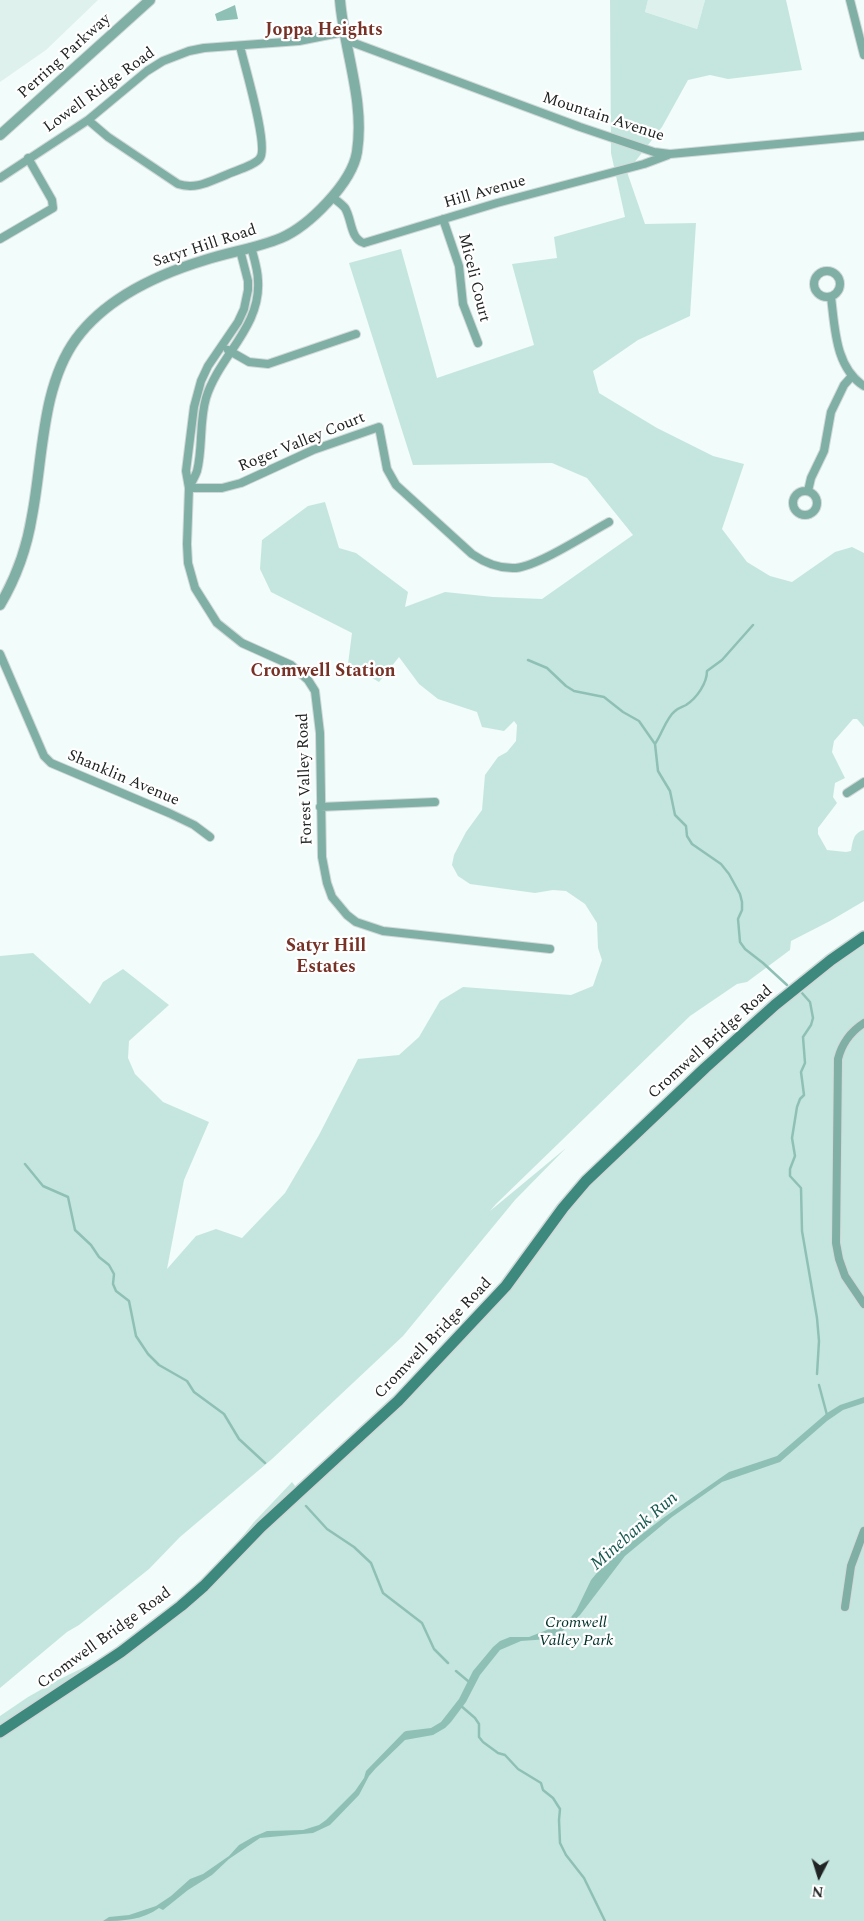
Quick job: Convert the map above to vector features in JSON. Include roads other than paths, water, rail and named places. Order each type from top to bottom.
[{"type":"main road","name":"Cromwell Bridge Road","points":[[0,1732],[121,1652],[204,1586],[261,1527],[392,1407],[471,1324],[506,1286],[563,1208],[586,1181],[705,1068],[775,1005],[831,960],[864,937]]},
{"type":"street","name":"Perring Parkway","points":[[0,135],[150,0]]},
{"type":"street","name":"Satyr Hill Road","points":[[0,605],[18,568],[33,515],[49,405],[55,382],[64,358],[77,338],[108,308],[142,286],[190,265],[282,238],[312,217],[332,197],[353,166],[358,143],[356,91],[340,0]]},
{"type":"street","points":[[850,0],[864,55]]},
{"type":"street","name":"Lowell Ridge Road","points":[[0,178],[88,120],[147,71],[163,61],[189,51],[345,36]]},
{"type":"street","name":"Mountain Avenue","points":[[345,36],[588,130],[648,150],[670,154],[864,136]]},
{"type":"street","points":[[88,120],[122,147],[178,184],[186,186],[200,185],[257,161],[263,152],[261,133],[240,46]]},
{"type":"street","name":"Hill Avenue","points":[[332,197],[344,207],[355,236],[360,242],[364,243],[443,219],[644,164],[670,154]]},
{"type":"street","points":[[0,240],[52,208],[52,200],[28,158]]},
{"type":"street","name":"Miceli Court","points":[[443,219],[459,266],[463,304],[478,343]]},
{"type":"street","name":"Forest Valley Road","points":[[189,488],[197,471],[205,400],[213,378],[247,328],[256,305],[258,280],[251,247]]},
{"type":"street","name":"Forest Valley Road","points":[[240,250],[248,281],[247,298],[238,322],[208,366],[197,394],[186,471],[189,488],[186,544],[188,563],[195,588],[217,623],[242,643],[291,665],[308,680],[315,692],[320,733],[322,857],[326,882],[332,897],[356,922],[382,931],[550,948]]},
{"type":"street","points":[[831,297],[838,346],[845,366],[852,376],[864,386]]},
{"type":"street","points":[[222,346],[249,362],[268,364],[356,334]]},
{"type":"street","points":[[808,491],[824,452],[828,420],[831,412],[844,386],[852,376]]},
{"type":"street","name":"Roger Valley Court","points":[[189,488],[222,488],[241,483],[313,450],[379,427],[387,469],[396,485],[472,554],[484,562],[508,568],[527,565],[540,560],[610,522]]},
{"type":"street","name":"Shanklin Avenue","points":[[0,654],[44,756],[50,763],[169,812],[194,825],[210,837]]},
{"type":"street","points":[[848,793],[864,782]]},
{"type":"street","points":[[320,807],[435,802]]},
{"type":"street","points":[[864,1023],[855,1029],[847,1039],[838,1059],[835,1228],[836,1243],[845,1276],[864,1304]]},
{"type":"street","points":[[845,1607],[851,1566],[864,1531]]},
{"type":"waterway","points":[[655,744],[672,714],[690,702],[697,694],[707,676],[707,671],[722,660],[753,625]]},
{"type":"waterway","points":[[528,660],[547,668],[574,691],[604,697],[623,712],[639,721],[655,744],[658,771],[670,791],[675,815],[686,826],[687,836],[692,844],[721,864],[740,894],[742,902],[742,910],[738,919],[740,942],[745,949],[787,985]]},
{"type":"waterway","points":[[802,993],[810,1002],[813,1018],[803,1037],[805,1063],[801,1072],[804,1095],[797,1107],[792,1138],[795,1156],[790,1169],[790,1176],[801,1188],[802,1231],[817,1318],[819,1341],[817,1374]]},
{"type":"waterway","points":[[25,1164],[43,1186],[68,1197],[75,1230],[91,1245],[99,1257],[109,1265],[114,1274],[113,1284],[116,1291],[129,1301],[136,1336],[148,1354],[159,1365],[187,1381],[194,1392],[224,1414],[239,1439],[265,1463]]},
{"type":"waterway","points":[[819,1385],[827,1415]]},
{"type":"waterway","points":[[306,1506],[327,1529],[354,1547],[371,1563],[383,1593],[422,1623],[434,1649],[448,1663]]},
{"type":"waterway","points":[[456,1671],[468,1681]]},
{"type":"waterway","points":[[460,1705],[479,1724],[479,1737],[483,1742],[498,1753],[505,1755],[518,1769],[541,1783],[543,1790],[553,1798],[560,1809],[560,1843],[566,1855],[584,1878],[605,1921]]},
{"type":"district","name":"Joppa Heights","points":[[324,31]]},
{"type":"district","name":"Cromwell Station","points":[[323,672]]},
{"type":"district","name":"Satyr Hill Estates","points":[[326,958]]},
{"type":"water label","name":"Minebank Run","points":[[635,1532]]},
{"type":"park label","name":"Cromwell Valley Park","points":[[576,1633]]}]
